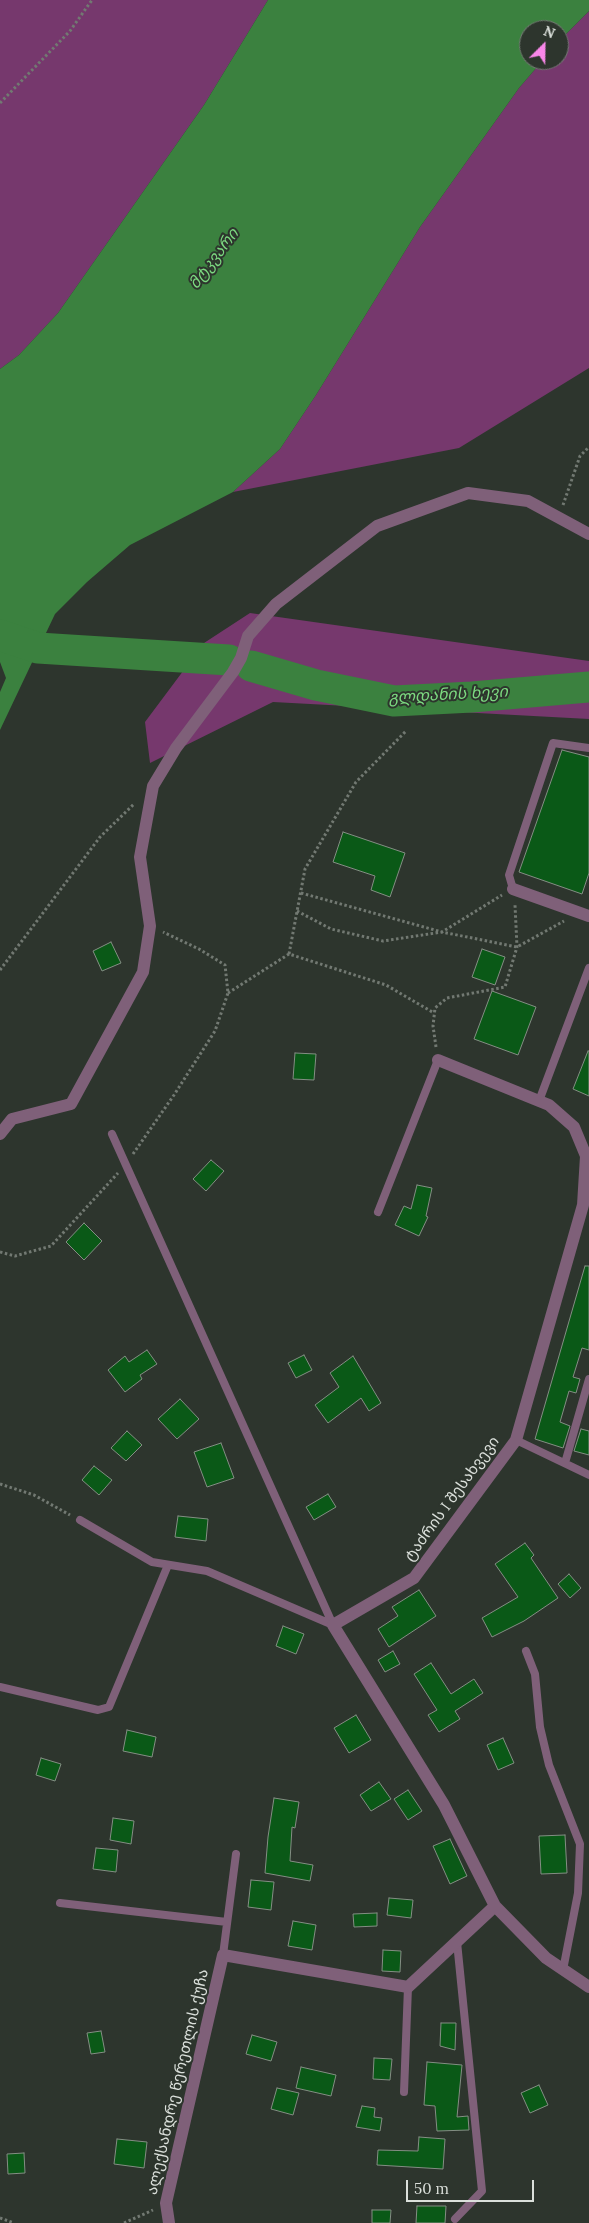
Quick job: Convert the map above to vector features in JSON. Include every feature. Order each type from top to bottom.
[{"type":"street","points":[[0,1134],[12,1119],[71,1104],[142,972],[150,926],[140,857],[153,786],[176,748],[233,672],[241,658],[248,636],[276,604],[377,526],[468,493],[528,501],[589,534]]},
{"type":"street","points":[[513,889],[584,915]]},
{"type":"street","name":"ტაძრის I შესახვევი","points":[[333,1625],[414,1578],[516,1440],[586,1206],[586,1156],[574,1127],[549,1105],[438,1060]]},
{"type":"street","points":[[333,1625],[444,1805],[494,1906],[546,1958],[589,1987]]},
{"type":"street","points":[[408,1986],[494,1906]]},
{"type":"street","name":"ალექსანდრე წერეთლის ქუჩა","points":[[168,2223],[166,2203],[223,1955],[408,1986]]},
{"type":"lane","points":[[513,889],[509,875],[553,743],[589,748]]},
{"type":"lane","points":[[540,1102],[589,968]]},
{"type":"lane","points":[[378,1212],[438,1060]]},
{"type":"lane","points":[[112,1134],[333,1625]]},
{"type":"lane","points":[[565,1463],[589,1379]]},
{"type":"lane","points":[[516,1440],[589,1475]]},
{"type":"lane","points":[[80,1520],[152,1562],[206,1572],[333,1625]]},
{"type":"lane","points":[[0,1687],[98,1710],[109,1707],[168,1564]]},
{"type":"lane","points":[[526,1651],[535,1674],[540,1727],[549,1765],[580,1844],[578,1893],[563,1970]]},
{"type":"lane","points":[[223,1955],[236,1854]]},
{"type":"lane","points":[[60,1903],[227,1922]]},
{"type":"lane","points":[[455,2219],[482,2191],[457,1942]]},
{"type":"lane","points":[[404,2092],[408,1986]]},
{"type":"path","points":[[0,103],[70,31],[92,0]]},
{"type":"path","points":[[559,517],[580,456],[589,447]]},
{"type":"path","points":[[228,994],[289,954],[305,869],[356,782],[406,730]]},
{"type":"path","points":[[0,970],[100,837],[153,786]]},
{"type":"path","points":[[297,910],[331,929],[383,941],[442,932],[488,902],[513,889],[517,947],[505,987],[447,998],[435,1008],[433,1026],[438,1060]]},
{"type":"path","points":[[301,893],[442,932],[517,947],[584,915]]},
{"type":"path","points":[[0,1252],[15,1256],[51,1246],[125,1164],[174,1095],[215,1030],[228,994],[225,965],[199,949],[150,926]]},
{"type":"path","points":[[289,954],[386,985],[434,1013]]},
{"type":"path","points":[[0,1484],[34,1495],[80,1520]]},
{"type":"path","points":[[124,2223],[166,2203]]},
{"type":"path","points":[[0,2218],[14,2223]]},
{"type":"shaded area","points":[[0,0],[268,0],[204,105],[58,313],[19,355],[0,369]]},
{"type":"shaded area","points":[[589,11],[589,368],[459,448],[233,492],[280,449],[316,395],[420,227],[519,88],[534,70],[569,70],[569,31]]},
{"type":"shaded area","points":[[250,613],[589,661],[589,719],[273,702],[150,763],[145,722],[204,643]]},
{"type":"water","name":"მტკვარი","points":[[268,0],[589,0],[589,11],[569,31],[569,20],[519,20],[519,70],[534,70],[519,88],[420,227],[316,395],[280,449],[233,492],[130,545],[87,582],[55,614],[0,730],[0,692],[6,678],[0,662],[0,369],[19,355],[58,313],[204,105]]},
{"type":"building","points":[[562,750],[589,757],[589,873],[582,894],[519,872]]},
{"type":"building","points":[[343,832],[405,853],[390,897],[371,890],[375,876],[333,862]]},
{"type":"building","points":[[111,942],[121,963],[102,971],[93,951]]},
{"type":"building","points":[[482,949],[505,957],[495,985],[472,977]]},
{"type":"building","points":[[492,991],[536,1007],[518,1055],[474,1039]]},
{"type":"building","points":[[589,1051],[589,1096],[573,1089]]},
{"type":"building","points":[[295,1053],[316,1054],[314,1080],[293,1079]]},
{"type":"building","points":[[211,1160],[224,1171],[206,1191],[193,1179]]},
{"type":"building","points":[[417,1185],[432,1188],[426,1216],[428,1217],[419,1236],[395,1225],[404,1206],[411,1209]]},
{"type":"building","points":[[84,1223],[102,1241],[84,1260],[66,1242]]},
{"type":"building","points":[[585,1266],[589,1266],[589,1350],[582,1348],[573,1377],[580,1379],[576,1393],[569,1391],[560,1422],[570,1426],[563,1448],[535,1439]]},
{"type":"building","points":[[147,1350],[157,1364],[140,1375],[142,1379],[125,1392],[108,1370],[125,1356],[129,1362]]},
{"type":"building","points":[[304,1355],[312,1370],[296,1378],[288,1363]]},
{"type":"building","points":[[353,1356],[381,1403],[369,1411],[361,1398],[328,1423],[315,1405],[339,1387],[330,1373]]},
{"type":"building","points":[[180,1399],[199,1419],[177,1439],[158,1419]]},
{"type":"building","points":[[581,1429],[589,1431],[589,1455],[574,1451]]},
{"type":"building","points":[[127,1431],[142,1445],[126,1461],[111,1448]]},
{"type":"building","points":[[221,1443],[234,1478],[207,1487],[194,1452]]},
{"type":"building","points":[[94,1466],[112,1480],[99,1495],[82,1480]]},
{"type":"building","points":[[328,1494],[336,1507],[314,1520],[306,1507]]},
{"type":"building","points":[[178,1516],[208,1519],[206,1541],[175,1537]]},
{"type":"building","points":[[525,1543],[534,1555],[531,1558],[558,1598],[524,1621],[492,1637],[482,1618],[518,1597],[495,1564]]},
{"type":"building","points":[[569,1574],[581,1588],[570,1598],[558,1584]]},
{"type":"building","points":[[419,1590],[436,1616],[389,1647],[378,1629],[398,1616],[392,1607]]},
{"type":"building","points":[[283,1626],[304,1634],[296,1654],[276,1646]]},
{"type":"building","points":[[393,1651],[400,1664],[385,1672],[378,1660]]},
{"type":"building","points":[[431,1663],[451,1694],[474,1679],[483,1693],[455,1711],[460,1719],[439,1732],[428,1715],[437,1710],[414,1674]]},
{"type":"building","points":[[356,1715],[371,1740],[349,1753],[334,1728]]},
{"type":"building","points":[[127,1730],[156,1737],[152,1757],[123,1751]]},
{"type":"building","points":[[503,1738],[514,1763],[498,1770],[487,1745]]},
{"type":"building","points":[[41,1758],[61,1764],[55,1781],[36,1775]]},
{"type":"building","points":[[379,1782],[391,1799],[371,1811],[360,1795]]},
{"type":"building","points":[[408,1790],[422,1811],[408,1820],[394,1799]]},
{"type":"building","points":[[274,1798],[299,1802],[295,1828],[292,1827],[290,1861],[313,1865],[310,1881],[265,1873]]},
{"type":"building","points":[[113,1818],[134,1821],[131,1844],[110,1840]]},
{"type":"building","points":[[565,1835],[567,1873],[541,1874],[539,1836]]},
{"type":"building","points":[[450,1839],[467,1876],[450,1884],[433,1846]]},
{"type":"building","points":[[96,1848],[118,1850],[116,1872],[93,1869]]},
{"type":"building","points":[[251,1880],[274,1882],[271,1910],[248,1907]]},
{"type":"building","points":[[389,1898],[413,1900],[411,1918],[387,1915]]},
{"type":"building","points":[[377,1913],[377,1926],[354,1927],[353,1914]]},
{"type":"building","points":[[293,1921],[316,1925],[312,1950],[288,1946]]},
{"type":"building","points":[[383,1950],[401,1951],[400,1972],[382,1971]]},
{"type":"building","points":[[441,2023],[456,2023],[455,2050],[440,2046]]},
{"type":"building","points":[[101,2031],[105,2052],[91,2054],[87,2033]]},
{"type":"building","points":[[252,2035],[277,2042],[271,2061],[246,2054]]},
{"type":"building","points":[[374,2058],[392,2059],[390,2080],[373,2079]]},
{"type":"building","points":[[427,2062],[462,2065],[457,2117],[468,2116],[469,2130],[437,2131],[435,2106],[424,2105]]},
{"type":"building","points":[[301,2067],[336,2075],[331,2096],[296,2088]]},
{"type":"building","points":[[539,2085],[548,2105],[530,2113],[521,2093]]},
{"type":"building","points":[[277,2088],[299,2093],[293,2115],[271,2109]]},
{"type":"building","points":[[362,2106],[375,2108],[374,2117],[382,2118],[380,2131],[356,2127]]},
{"type":"building","points":[[419,2137],[445,2139],[443,2169],[377,2165],[378,2150],[418,2151]]},
{"type":"building","points":[[117,2139],[147,2142],[144,2168],[114,2164]]},
{"type":"building","points":[[24,2153],[25,2173],[8,2174],[7,2154]]},
{"type":"building","points":[[417,2206],[446,2206],[445,2223],[416,2223]]},
{"type":"building","points":[[372,2210],[391,2210],[390,2223],[372,2223]]},
{"type":"waterway","name":"გლდანის ხევი","points":[[0,635],[38,648],[229,660]]},
{"type":"waterway","name":"გლდანის ხევი","points":[[251,666],[316,685],[394,701],[472,697],[589,687]]}]
